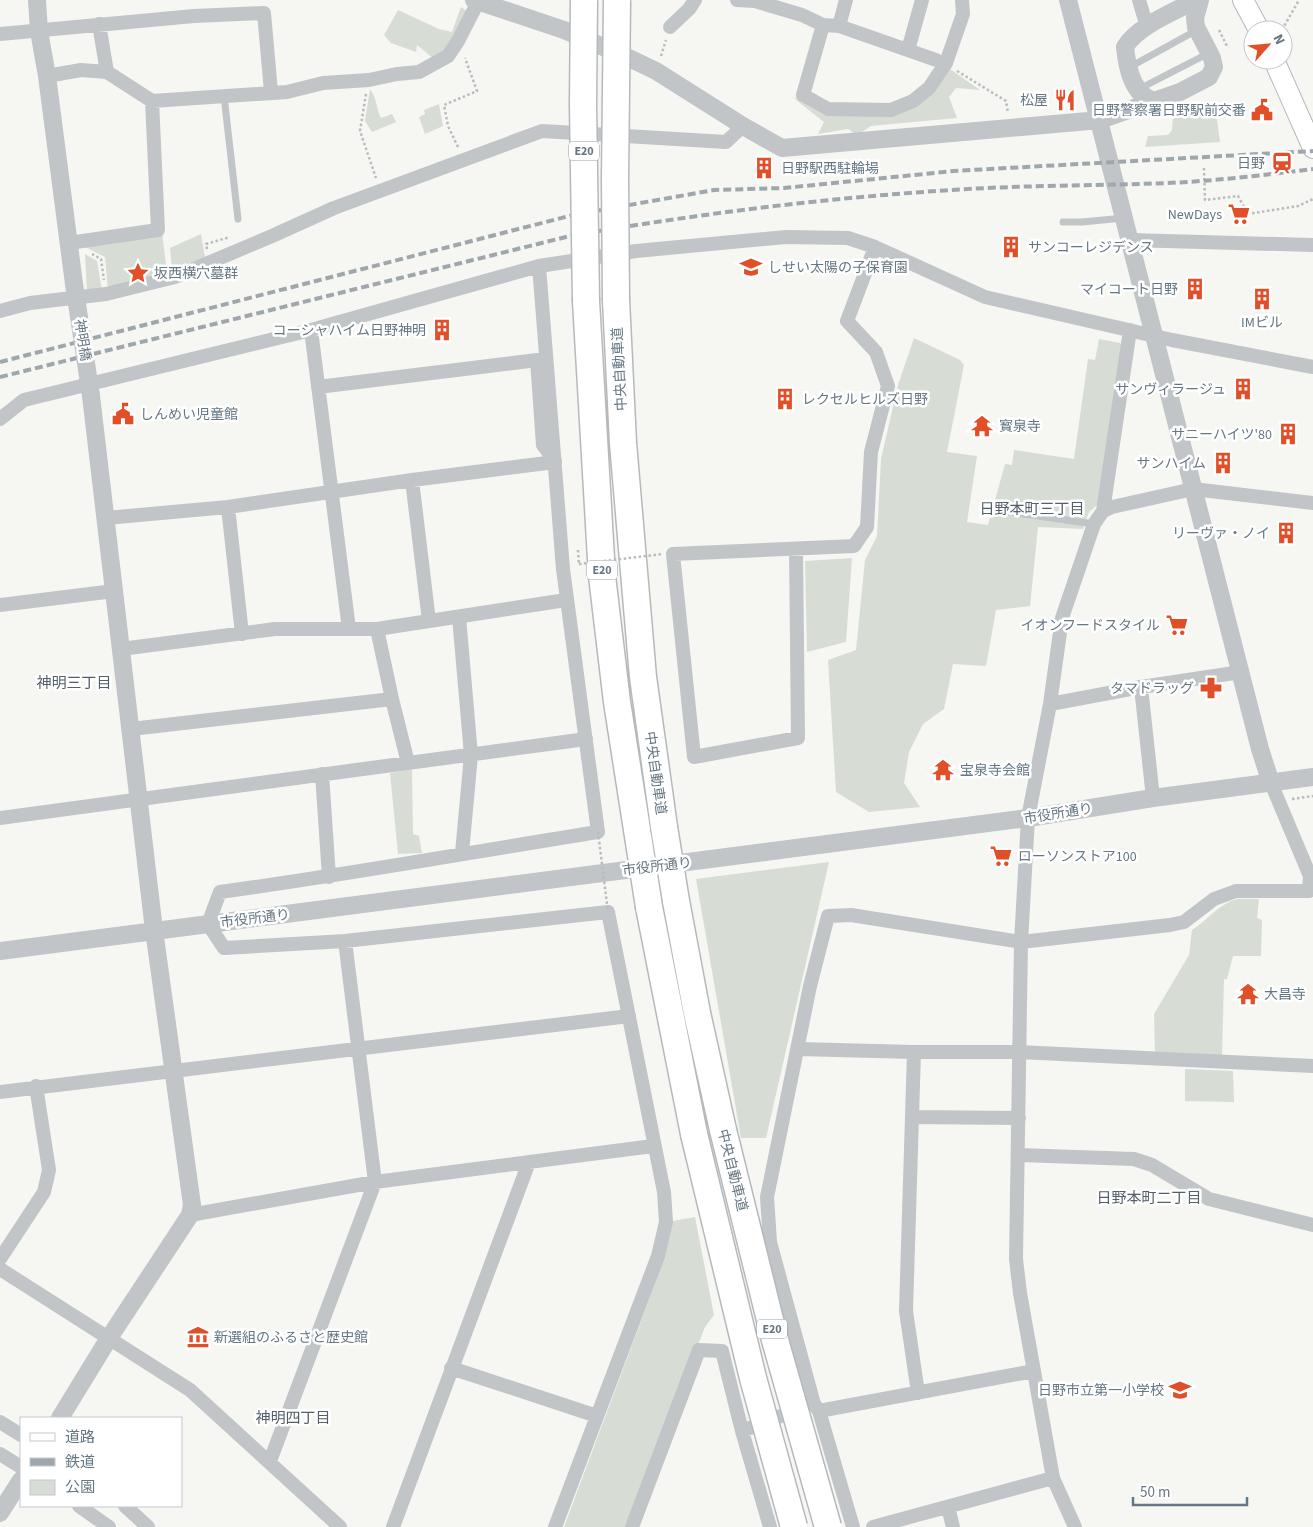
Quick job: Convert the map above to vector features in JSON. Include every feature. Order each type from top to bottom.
[{"type":"highway","name":"中央自動車道","points":[[584,0],[583,104],[586,301],[602,576],[617,702],[649,907],[694,1134],[753,1378],[794,1527]]},
{"type":"highway","name":"中央自動車道","points":[[617,0],[616,300],[623,443],[643,677],[676,902],[697,1013],[723,1130],[775,1340],[828,1527]]},
{"type":"main road","points":[[1243,0],[1254,20]]},
{"type":"main road","points":[[1279,70],[1305,121],[1313,148]]},
{"type":"street","name":"神明橋","points":[[37,0],[74,284],[91,396],[154,930],[192,1205],[190,1215]]},
{"type":"street","points":[[670,27],[689,9],[695,0]]},
{"type":"street","points":[[737,0],[756,1],[802,15],[824,25],[839,26],[941,62]]},
{"type":"street","points":[[839,26],[846,0]]},
{"type":"street","points":[[908,50],[922,0]]},
{"type":"street","points":[[824,25],[803,95],[828,109],[892,110],[913,101],[929,88],[963,14],[962,0]]},
{"type":"street","points":[[853,1527],[816,1407],[770,1242],[767,1197],[810,986],[828,916],[850,915],[1021,942],[1184,922],[1214,899],[1236,891],[1309,891],[1310,876],[1271,783],[1260,749],[1154,335],[1138,240],[1124,218],[1068,0]]},
{"type":"street","points":[[1139,0],[1155,23]]},
{"type":"street","points":[[1154,101],[1141,95],[1136,88],[1125,46],[1129,40],[1155,23],[1198,0]]},
{"type":"street","points":[[47,76],[81,70],[107,72],[152,101],[287,92],[323,83],[369,80],[397,74],[419,72],[448,56],[458,41],[476,1],[564,30],[656,72],[782,148],[1100,120],[1124,112],[1180,92],[1209,76],[1214,67],[1210,53],[1197,28],[1195,18],[1198,0]]},
{"type":"street","points":[[0,34],[40,32],[99,24],[194,16],[264,13],[271,92]]},
{"type":"street","points":[[1155,23],[1174,20],[1197,28]]},
{"type":"street","points":[[99,24],[107,72]]},
{"type":"street","points":[[1124,112],[1129,106],[1136,88]]},
{"type":"street","points":[[69,243],[158,230],[152,101]]},
{"type":"street","points":[[0,311],[30,302],[106,294],[175,277],[334,208],[542,131],[726,142],[744,126]]},
{"type":"street","points":[[0,419],[24,400],[311,330],[539,266],[636,251],[786,238],[848,238],[875,247],[985,297],[1130,330],[1313,367]]},
{"type":"street","points":[[1138,240],[1313,245]]},
{"type":"street","points":[[796,549],[798,738],[694,757],[673,554],[854,546],[868,527],[870,452],[888,386],[876,352],[847,321],[875,247]]},
{"type":"street","points":[[539,266],[566,600],[598,832],[462,853],[329,877],[220,892],[208,924],[224,948],[345,940],[608,912],[664,1192],[666,1222],[658,1256],[555,1527]]},
{"type":"street","points":[[311,330],[349,629]]},
{"type":"street","points":[[1075,1527],[1052,1478],[1020,1293],[1016,1259],[1021,942],[1028,818],[1050,704],[1062,618],[1094,524],[1103,510],[1130,330]]},
{"type":"street","points":[[318,387],[537,360],[543,445],[555,462]]},
{"type":"street","points":[[106,518],[228,507],[412,480],[555,462]]},
{"type":"street","points":[[412,480],[429,621]]},
{"type":"street","points":[[1103,510],[1193,489],[1313,503]]},
{"type":"street","points":[[228,507],[242,634]]},
{"type":"street","points":[[0,605],[114,591]]},
{"type":"street","points":[[121,649],[276,629],[377,629],[566,600]]},
{"type":"street","points":[[459,617],[470,754],[462,853]]},
{"type":"street","points":[[377,629],[408,763]]},
{"type":"street","points":[[1050,704],[1141,687],[1241,672]]},
{"type":"street","points":[[1141,687],[1154,798]]},
{"type":"street","points":[[131,729],[392,699]]},
{"type":"street","points":[[0,818],[586,739]]},
{"type":"street","points":[[322,774],[329,877]]},
{"type":"street","name":"市役所通り","points":[[0,951],[1028,818],[1154,798],[1313,778]]},
{"type":"street","points":[[270,1461],[375,1182],[345,940]]},
{"type":"street","points":[[0,1092],[36,1086],[629,1016]]},
{"type":"street","points":[[798,1049],[1018,1052],[1313,1066]]},
{"type":"street","points":[[914,1052],[906,1311],[918,1393]]},
{"type":"street","points":[[0,1259],[44,1192],[49,1170],[36,1086]]},
{"type":"street","points":[[912,1117],[1019,1118]]},
{"type":"street","points":[[61,1417],[109,1338],[190,1215],[375,1182],[654,1146]]},
{"type":"street","points":[[1019,1155],[1134,1159],[1152,1165],[1209,1199],[1313,1225]]},
{"type":"street","points":[[393,1527],[528,1162]]},
{"type":"street","points":[[0,1269],[190,1390],[270,1461],[340,1527]]},
{"type":"street","points":[[632,1527],[699,1350],[722,1351],[742,1431],[770,1527]]},
{"type":"street","points":[[451,1368],[597,1416]]},
{"type":"street","points":[[742,1431],[816,1407],[918,1393],[1034,1371]]},
{"type":"street","points":[[0,1422],[20,1434]]},
{"type":"street","points":[[0,1454],[20,1466]]},
{"type":"street","points":[[873,1527],[1052,1478]]},
{"type":"street","points":[[0,1513],[20,1482]]},
{"type":"street","points":[[80,1507],[108,1527]]},
{"type":"street","points":[[126,1507],[148,1527]]},
{"type":"street","points":[[948,1507],[953,1527]]},
{"type":"lane","points":[[1130,68],[1197,28]]},
{"type":"lane","points":[[1136,88],[1210,53]]},
{"type":"lane","points":[[224,96],[238,219]]},
{"type":"lane","points":[[1063,222],[1124,218]]},
{"type":"lane","points":[[989,509],[1094,524]]},
{"type":"path","points":[[1288,20],[1299,0]]},
{"type":"path","points":[[656,72],[670,27]]},
{"type":"path","points":[[1219,30],[1228,48]]},
{"type":"path","points":[[458,41],[477,92],[444,105],[448,126],[464,159]]},
{"type":"path","points":[[941,62],[1006,101],[1012,128]]},
{"type":"path","points":[[369,80],[360,132],[380,190]]},
{"type":"path","points":[[1204,168],[1205,200],[1238,196],[1248,214],[1298,206],[1313,199]]},
{"type":"path","points":[[101,259],[106,294]]},
{"type":"path","points":[[579,564],[663,554]]},
{"type":"path","points":[[1286,800],[1313,796]]},
{"type":"path","points":[[598,832],[608,912]]},
{"type":"green space","points":[[461,7],[468,12],[446,53],[434,59],[417,45],[416,52],[391,43],[384,35],[398,10],[439,29],[452,32]]},
{"type":"green space","points":[[947,67],[980,90],[956,88],[949,97],[957,118],[871,126],[857,135],[848,129],[818,134],[824,122],[791,96],[824,115],[889,112]]},
{"type":"green space","points":[[370,89],[381,118],[392,114],[396,122],[372,132],[365,121]]},
{"type":"green space","points":[[439,104],[443,126],[425,134],[419,117],[425,114],[424,110]]},
{"type":"green space","points":[[1198,108],[1217,119],[1220,142],[1145,147],[1148,136],[1168,135],[1172,130],[1173,115]]},
{"type":"green space","points":[[162,232],[167,273],[108,290],[105,257],[79,244]]},
{"type":"green space","points":[[201,234],[205,258],[172,270],[170,248]]},
{"type":"green space","points":[[85,254],[97,261],[102,291],[87,292]]},
{"type":"green space","points":[[914,338],[960,360],[964,365],[947,452],[977,456],[967,522],[988,525],[1005,464],[1012,465],[1014,450],[1074,459],[1088,359],[1095,360],[1099,339],[1120,343],[1124,349],[1101,502],[1089,512],[1083,529],[1038,527],[1030,606],[996,610],[986,666],[953,664],[944,709],[923,724],[909,752],[904,783],[920,807],[869,812],[836,792],[828,660],[856,650],[865,560],[877,536],[881,459],[898,385]]},
{"type":"green space","points":[[852,558],[846,642],[807,652],[805,561]]},
{"type":"green space","points":[[412,769],[413,834],[419,836],[422,853],[398,854],[390,773]]},
{"type":"green space","points":[[829,862],[766,1138],[741,1138],[696,879]]},
{"type":"green space","points":[[1238,899],[1259,899],[1257,918],[1262,920],[1261,956],[1233,956],[1227,979],[1224,979],[1222,1056],[1155,1054],[1154,1014],[1189,955],[1192,930],[1219,908]]},
{"type":"green space","points":[[1185,1069],[1233,1071],[1234,1102],[1185,1101]]},
{"type":"green space","points":[[695,1217],[714,1315],[705,1327],[626,1527],[564,1527],[656,1281],[673,1221]]},
{"type":"railway","points":[[0,362],[573,215],[714,190],[784,188],[954,171],[1313,151]]},
{"type":"railway","points":[[0,377],[570,236],[618,228],[713,214],[856,197],[1005,187],[1185,182],[1240,178],[1313,169]]},
{"type":"place","name":"松屋","points":[[1065,100]]},
{"type":"place","name":"日野警察署日野駅前交番","points":[[1262,110]]},
{"type":"place","name":"日野","points":[[1282,163]]},
{"type":"place","name":"日野駅西駐輪場","points":[[764,168]]},
{"type":"place","name":"NewDays","points":[[1239,214]]},
{"type":"place","name":"サンコーレジデンス","points":[[1011,247]]},
{"type":"place","name":"しせい太陽の子保育園","points":[[751,267]]},
{"type":"place","name":"坂西横穴墓群","points":[[138,273]]},
{"type":"place","name":"マイコート日野","points":[[1195,289]]},
{"type":"place","name":"IMビル","points":[[1262,299]]},
{"type":"place","name":"コーシャハイム日野神明","points":[[442,330]]},
{"type":"place","name":"サンヴィラージュ","points":[[1243,389]]},
{"type":"place","name":"レクセルヒルズ日野","points":[[785,399]]},
{"type":"place","name":"しんめい児童館","points":[[123,414]]},
{"type":"place","name":"寳泉寺","points":[[982,426]]},
{"type":"place","name":"サニーハイツ'80","points":[[1288,434]]},
{"type":"place","name":"サンハイム","points":[[1223,463]]},
{"type":"place","name":"リーヴァ・ノイ","points":[[1286,533]]},
{"type":"place","name":"イオンフードスタイル","points":[[1177,625]]},
{"type":"place","name":"タマドラッグ","points":[[1211,688]]},
{"type":"place","name":"宝泉寺会館","points":[[943,770]]},
{"type":"place","name":"ローソンストア100","points":[[1001,856]]},
{"type":"place","name":"大昌寺","points":[[1248,994]]},
{"type":"place","name":"新選組のふるさと歴史館","points":[[198,1337]]},
{"type":"place","name":"日野市立第一小学校","points":[[1180,1390]]},
{"type":"district","name":"日野本町三丁目","points":[[1032,509]]},
{"type":"district","name":"神明三丁目","points":[[74,683]]},
{"type":"district","name":"日野本町二丁目","points":[[1149,1198]]},
{"type":"district","name":"神明四丁目","points":[[293,1418]]}]
